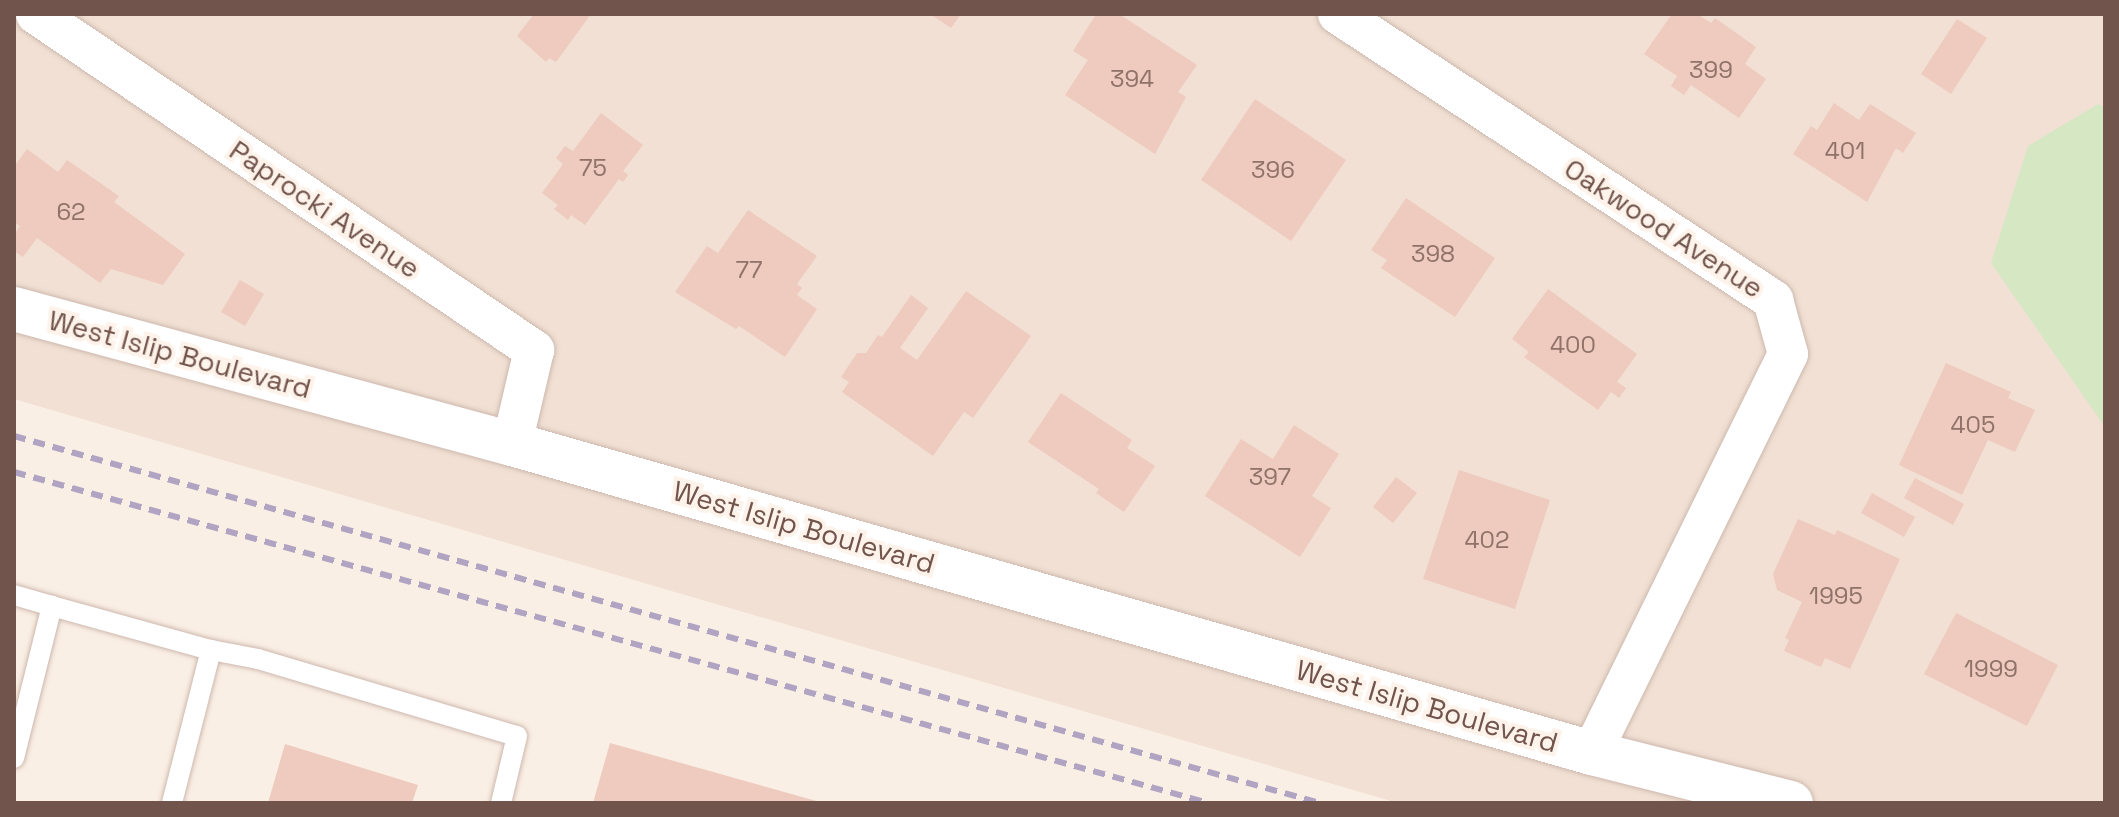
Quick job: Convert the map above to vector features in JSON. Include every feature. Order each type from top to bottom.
[{"type":"street","name":"Paprocki Avenue","points":[[36,14],[534,350],[512,444]]},
{"type":"street","name":"Oakwood Avenue","points":[[1338,14],[1773,300],[1788,354],[1592,753]]},
{"type":"street","name":"West Islip Boulevard","points":[[14,309],[512,444],[1592,753],[1791,803]]},
{"type":"lane","points":[[14,595],[211,650],[258,659],[517,736],[501,803]]},
{"type":"lane","points":[[14,758],[52,606]]},
{"type":"lane","points":[[172,803],[211,650]]},
{"type":"shaded area","points":[[14,14],[2105,14],[2105,803],[1398,803],[14,399]]},
{"type":"green space","points":[[2098,104],[2105,108],[2105,427],[1991,263],[2028,146]]},
{"type":"building","points":[[534,14],[591,14],[556,62],[549,58],[546,62],[517,36]]},
{"type":"building","points":[[930,14],[961,14],[951,28]]},
{"type":"building","points":[[1096,14],[1119,14],[1197,65],[1178,92],[1186,97],[1155,154],[1065,95],[1088,60],[1073,51]]},
{"type":"building","points":[[1672,14],[1697,14],[1711,23],[1715,18],[1756,47],[1745,64],[1766,79],[1739,118],[1691,85],[1684,95],[1671,86],[1677,76],[1644,54]]},
{"type":"building","points":[[1957,19],[1987,38],[1951,94],[1921,74]]},
{"type":"building","points":[[1255,99],[1346,160],[1291,241],[1201,180]]},
{"type":"building","points":[[1834,103],[1859,120],[1870,104],[1916,133],[1903,153],[1896,148],[1867,202],[1793,154],[1811,126],[1817,130]]},
{"type":"building","points":[[601,113],[643,145],[623,171],[628,175],[623,182],[619,179],[585,225],[571,215],[568,220],[554,209],[558,205],[542,193],[563,164],[556,158],[565,146],[573,151]]},
{"type":"building","points":[[27,149],[58,172],[67,160],[119,196],[114,202],[185,254],[163,285],[111,269],[100,283],[37,238],[23,257],[14,251],[14,235],[20,226],[14,222],[14,167]]},
{"type":"building","points":[[1406,198],[1495,258],[1455,317],[1381,268],[1387,260],[1371,250]]},
{"type":"building","points":[[748,210],[817,256],[797,284],[802,288],[797,295],[817,309],[785,357],[739,326],[736,329],[675,292],[707,246],[718,253]]},
{"type":"building","points":[[240,280],[264,294],[245,326],[221,312]]},
{"type":"building","points":[[1548,289],[1637,354],[1617,382],[1626,388],[1619,398],[1611,392],[1598,410],[1524,357],[1529,352],[1512,339]]},
{"type":"building","points":[[966,291],[1031,336],[973,418],[964,412],[933,456],[842,392],[849,382],[841,377],[857,353],[866,353],[878,335],[882,337],[911,295],[928,308],[900,348],[917,360]]},
{"type":"building","points":[[1946,363],[2011,392],[2008,398],[2035,410],[2015,452],[1988,440],[1962,495],[1899,465]]},
{"type":"building","points":[[1061,393],[1132,440],[1127,448],[1155,466],[1124,512],[1096,493],[1099,489],[1028,442]]},
{"type":"building","points":[[1294,425],[1339,454],[1312,496],[1331,508],[1300,557],[1205,496],[1241,439],[1273,459]]},
{"type":"building","points":[[1459,470],[1550,500],[1515,609],[1423,579]]},
{"type":"building","points":[[1396,477],[1417,493],[1393,523],[1373,507]]},
{"type":"building","points":[[1915,478],[1964,504],[1953,525],[1904,498]]},
{"type":"building","points":[[1872,493],[1915,517],[1904,537],[1861,513]]},
{"type":"building","points":[[1798,519],[1835,535],[1837,530],[1900,559],[1850,669],[1825,658],[1821,667],[1784,651],[1789,640],[1785,638],[1802,602],[1777,590],[1773,574]]},
{"type":"building","points":[[1956,613],[2058,665],[2027,726],[1924,674]]},
{"type":"building","points":[[610,743],[820,802],[820,803],[593,803]]},
{"type":"building","points":[[285,744],[418,785],[412,803],[268,803]]},
{"type":"railway","points":[[14,436],[1320,803]]},
{"type":"railway","points":[[14,472],[1208,803]]}]
